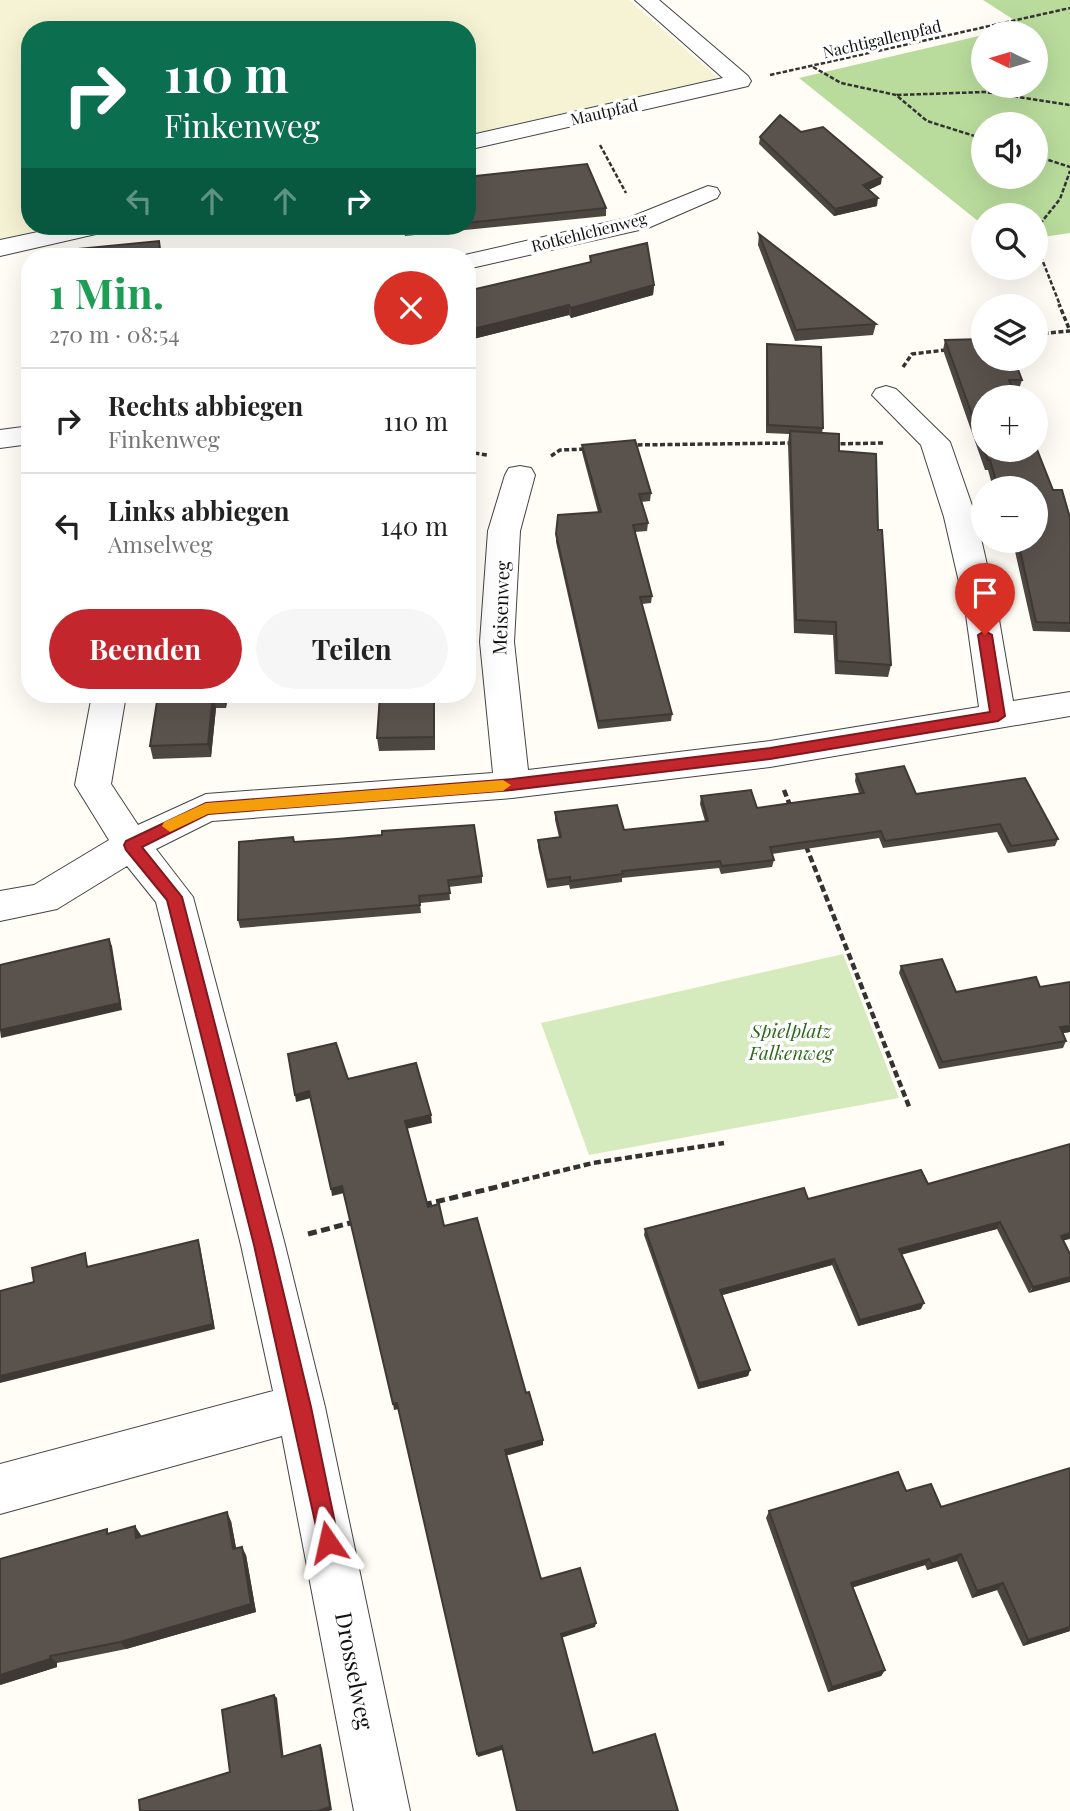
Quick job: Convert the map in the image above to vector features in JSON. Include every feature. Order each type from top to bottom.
[{"type":"street","points":[[646,0],[740,81]]},
{"type":"street","name":"Mautpfad","points":[[476,141],[740,81]]},
{"type":"street","name":"Rotkehlchenweg","points":[[476,259],[639,223],[708,193]]},
{"type":"street","points":[[0,248],[59,235]]},
{"type":"street","points":[[886,395],[935,442],[966,543],[981,608],[998,716]]},
{"type":"street","points":[[0,439],[21,436]]},
{"type":"street","name":"Meisenweg","points":[[512,785],[497,642],[504,531],[520,475]]},
{"type":"street","name":"Drosselweg","points":[[108,703],[93,785],[131,845],[174,897],[263,1245],[301,1407],[382,1811]]},
{"type":"street","points":[[0,906],[43,898],[131,845],[206,808],[512,785],[770,754],[1070,704]]},
{"type":"street","points":[[0,1489],[301,1407]]},
{"type":"path","name":"Nachtigallenpfad","points":[[740,81],[1070,8]]},
{"type":"path","points":[[813,67],[841,83],[896,95],[985,92],[1070,105]]},
{"type":"path","points":[[896,95],[927,121],[971,135]]},
{"type":"path","points":[[582,117],[617,172],[639,223]]},
{"type":"path","points":[[1048,161],[1070,169],[1060,199],[1048,214]]},
{"type":"path","points":[[1048,275],[1070,331],[1048,333]]},
{"type":"path","points":[[886,395],[912,354],[952,348]]},
{"type":"path","points":[[626,446],[716,442],[805,443]]},
{"type":"path","points":[[830,444],[935,442]]},
{"type":"path","points":[[476,454],[491,456],[520,475],[560,450],[600,448]]},
{"type":"path","points":[[770,754],[795,818]]},
{"type":"path","points":[[806,844],[910,1109]]},
{"type":"path","points":[[422,1206],[593,1163],[724,1143]]},
{"type":"path","points":[[263,1245],[355,1222]]},
{"type":"shaded area","points":[[0,0],[629,0],[718,78],[476,133],[476,21],[21,21],[21,235],[27,235],[0,241]]},
{"type":"green space","points":[[983,0],[1070,0],[1070,233],[1048,236],[1048,203],[971,203],[971,215],[799,78],[971,38],[971,98],[1048,98],[1048,21],[1016,21]]},
{"type":"green space","name":"Spielplatz Falkenweg","points":[[843,954],[899,1098],[589,1155],[541,1023]]},
{"type":"building","points":[[780,115],[801,132],[823,127],[882,177],[863,185],[878,198],[835,209],[760,137]]},
{"type":"building","points":[[587,164],[606,208],[476,222],[476,176]]},
{"type":"building","points":[[759,234],[876,324],[796,330]]},
{"type":"building","points":[[159,241],[160,248],[87,248]]},
{"type":"building","points":[[647,243],[654,285],[571,308],[569,305],[476,328],[476,289],[591,262],[590,256]]},
{"type":"building","points":[[971,339],[971,371],[1019,371],[1022,380],[1009,380],[1011,385],[971,385],[971,412],[945,340]]},
{"type":"building","points":[[767,344],[821,347],[823,428],[768,425]]},
{"type":"building","points":[[790,431],[839,434],[839,451],[876,454],[878,530],[882,530],[891,665],[837,661],[836,622],[796,620]]},
{"type":"building","points":[[635,440],[651,493],[639,494],[648,523],[633,525],[652,596],[640,597],[672,714],[598,721],[556,534],[558,515],[601,512],[582,445]]},
{"type":"building","points":[[991,462],[1042,462],[1047,476],[995,476]]},
{"type":"building","points":[[1048,477],[1053,490],[1062,490],[1070,518],[1070,623],[1036,622],[1021,553],[1048,553]]},
{"type":"building","points":[[157,703],[212,703],[208,744],[150,746]]},
{"type":"building","points":[[379,703],[434,703],[434,737],[377,738]]},
{"type":"building","points":[[904,766],[916,794],[1025,778],[1058,839],[1011,846],[1000,824],[885,841],[881,831],[770,847],[774,860],[722,866],[720,861],[622,871],[623,874],[570,881],[570,877],[547,880],[538,840],[561,837],[555,812],[617,805],[624,830],[708,821],[701,796],[751,790],[757,808],[864,793],[856,774]]},
{"type":"building","points":[[474,825],[482,876],[448,880],[450,893],[419,896],[420,905],[238,920],[239,842],[293,837],[294,842],[337,839],[382,835],[382,831]]},
{"type":"building","points":[[109,939],[120,1003],[0,1030],[0,965]]},
{"type":"building","points":[[942,959],[956,992],[1036,977],[1040,987],[1070,982],[1070,1026],[1060,1027],[1066,1041],[942,1062],[901,966]]},
{"type":"building","points":[[336,1043],[348,1079],[416,1063],[431,1115],[405,1121],[428,1207],[439,1204],[444,1226],[477,1218],[526,1393],[529,1392],[543,1440],[505,1450],[541,1579],[580,1568],[596,1623],[561,1634],[593,1753],[655,1734],[678,1811],[517,1811],[502,1746],[477,1754],[397,1403],[393,1404],[342,1186],[331,1189],[309,1091],[295,1095],[288,1054]]},
{"type":"building","points":[[1070,1144],[1070,1233],[1061,1236],[1070,1254],[1070,1277],[1033,1287],[1000,1222],[899,1249],[924,1303],[860,1320],[834,1259],[720,1290],[750,1370],[699,1383],[645,1229],[804,1188],[808,1199],[921,1170],[928,1184]]},
{"type":"building","points":[[198,1240],[213,1324],[0,1376],[0,1291],[34,1282],[32,1268],[85,1253],[87,1267]]},
{"type":"building","points":[[1070,1468],[1070,1627],[1028,1640],[1003,1583],[977,1591],[961,1554],[932,1564],[929,1559],[851,1583],[885,1670],[832,1687],[769,1511],[898,1472],[906,1491],[931,1484],[941,1507]]},
{"type":"building","points":[[227,1512],[233,1549],[242,1547],[251,1604],[120,1642],[50,1656],[50,1659],[0,1675],[0,1559],[107,1529],[107,1534],[135,1526],[136,1538]]},
{"type":"building","points":[[274,1695],[282,1757],[320,1745],[330,1807],[318,1811],[140,1811],[139,1800],[230,1772],[222,1710]]},
{"type":"slow traffic","points":[[170,826],[206,808],[503,785]]},
{"type":"route","points":[[328,1542],[301,1407],[263,1245],[174,897],[131,845],[206,808],[512,785],[770,754],[998,716],[985,635]]}]
